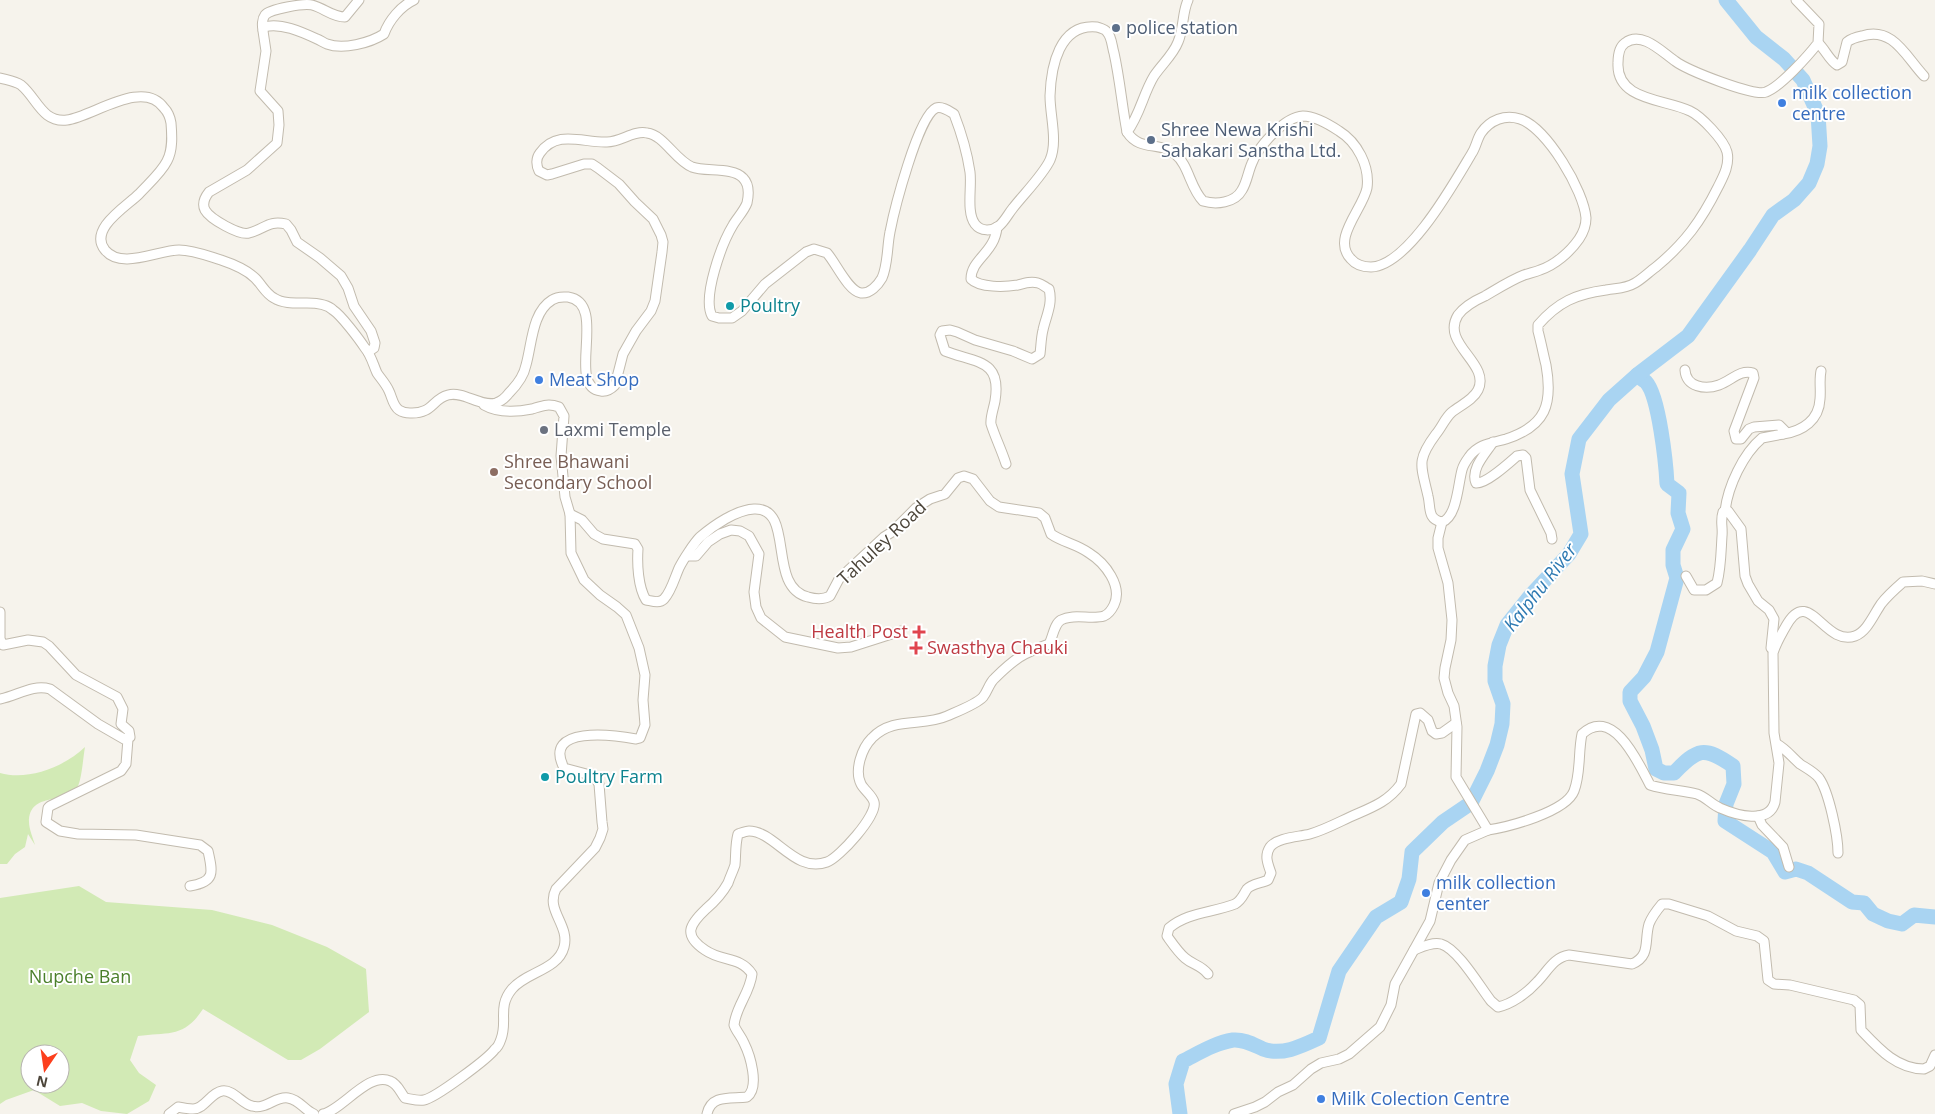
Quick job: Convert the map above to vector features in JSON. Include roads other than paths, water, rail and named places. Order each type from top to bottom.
[{"type":"street","points":[[359,0],[345,17],[336,16],[311,5],[291,6],[270,11],[265,15],[262,24],[266,51],[260,92],[278,111],[280,117],[278,138],[276,143],[253,166],[209,192],[205,198],[205,211],[240,233],[249,233],[272,223],[286,224],[297,242],[341,276],[348,288],[354,306],[371,331],[374,348],[368,352]]},
{"type":"street","points":[[263,31],[264,27],[276,26],[318,39],[327,45],[365,43],[384,34],[388,23],[406,4],[414,0]]},
{"type":"street","points":[[1127,132],[1136,119],[1153,78],[1174,53],[1180,39],[1188,0]]},
{"type":"street","points":[[0,78],[20,85],[28,92],[40,110],[48,116],[60,120],[80,117],[100,107],[140,97],[154,99],[163,105],[171,119],[169,158],[162,169],[140,193],[108,221],[101,236],[105,251],[111,255],[133,259],[167,251],[187,251],[238,266],[254,277],[275,299],[314,304],[333,309],[368,352],[377,372],[388,388],[395,406],[405,413],[421,413],[430,409],[444,396],[451,394],[478,401],[496,403],[504,399],[516,386],[526,366],[533,334],[541,312],[546,304],[561,297],[573,298],[584,308],[587,325],[585,368],[588,382],[594,389],[599,391],[604,392],[612,389],[618,376],[623,354],[636,331],[651,311],[655,301],[663,242],[658,226],[653,219],[619,184],[592,164],[576,166],[552,174],[539,171],[537,168],[538,156],[547,145],[556,140],[572,138],[607,142],[639,132],[649,133],[659,139],[681,161],[691,166],[742,176],[749,192],[746,203],[732,226],[722,250],[711,289],[710,312],[712,316],[732,318],[753,299],[765,284],[806,252],[814,249],[828,253],[848,285],[855,290],[862,293],[872,290],[882,276],[893,216],[906,171],[923,124],[928,114],[935,108],[940,107],[954,114],[957,122],[970,171],[970,201],[975,224],[980,229],[989,230],[1005,221],[1010,211],[1050,160],[1053,143],[1050,95],[1055,62],[1060,48],[1072,32],[1081,28],[1099,28],[1106,31],[1110,38],[1120,76],[1127,132],[1131,138],[1145,145],[1167,148],[1173,152],[1180,159],[1198,196],[1203,201],[1219,203],[1237,197],[1242,190],[1258,152],[1275,131],[1294,118],[1305,116],[1323,122],[1344,134],[1359,151],[1367,179],[1365,196],[1346,233],[1344,249],[1348,257],[1355,263],[1369,267],[1376,266],[1393,258],[1417,237],[1473,152],[1481,133],[1500,118],[1521,119],[1540,133],[1566,168],[1577,190],[1586,220],[1584,230],[1578,241],[1550,266],[1525,274],[1483,297],[1460,312],[1456,319],[1456,335],[1462,349],[1480,374],[1480,380],[1476,393],[1450,413],[1422,457],[1421,466],[1430,514],[1434,520],[1442,522],[1449,518],[1456,498],[1462,469],[1470,455],[1486,444],[1518,435],[1542,416],[1548,405],[1548,375],[1538,324],[1558,304],[1571,297],[1607,289],[1622,289],[1635,283],[1666,258],[1690,234],[1701,219],[1725,174],[1727,151],[1707,122],[1688,110],[1656,102],[1640,95],[1623,84],[1618,73],[1620,49],[1626,42],[1640,40],[1647,42],[1663,51],[1674,61],[1690,69],[1741,89],[1764,93],[1774,89],[1818,43],[1819,24],[1796,0]]},
{"type":"street","points":[[1818,43],[1824,48],[1832,62],[1837,65],[1842,62],[1850,39],[1869,34],[1884,34],[1899,46],[1924,76]]},
{"type":"street","points":[[997,227],[996,238],[987,252],[973,266],[971,279],[975,283],[982,284],[1016,285],[1032,282],[1048,289],[1051,298],[1048,316],[1043,329],[1040,354],[1032,359],[950,330],[942,331],[940,335],[946,351],[974,361],[991,369],[994,373],[998,389],[991,422],[1006,464]]},
{"type":"street","points":[[1685,370],[1689,382],[1693,385],[1701,386],[1721,385],[1743,373],[1753,374],[1754,378],[1739,416],[1734,435],[1738,440],[1754,427],[1779,425],[1784,428],[1783,434]]},
{"type":"street","points":[[1686,576],[1694,590],[1706,590],[1717,583],[1722,533],[1720,525],[1730,487],[1750,450],[1762,438],[1783,434],[1808,425],[1814,418],[1819,408],[1821,371]]},
{"type":"street","points":[[323,1114],[330,1112],[350,1095],[375,1081],[383,1079],[391,1081],[398,1087],[405,1098],[424,1100],[470,1072],[496,1049],[502,1034],[502,1007],[512,989],[521,981],[549,966],[564,948],[565,937],[552,901],[553,896],[556,889],[595,848],[603,830],[599,784],[594,776],[564,768],[559,758],[561,746],[575,738],[595,734],[640,738],[645,725],[645,674],[639,648],[626,615],[600,596],[584,580],[571,553],[570,514],[563,481],[561,456],[564,416],[559,407],[545,404],[522,411],[489,408],[478,401]]},
{"type":"street","points":[[1493,442],[1476,469],[1474,479],[1476,483],[1480,484],[1517,456],[1523,455],[1526,458],[1530,490],[1551,533],[1552,539]]},
{"type":"street","name":"Tahuley Road","points":[[570,514],[582,520],[594,534],[603,539],[635,544],[638,549],[637,563],[643,594],[646,600],[660,602],[665,598],[680,565],[699,538],[719,523],[745,511],[763,510],[771,514],[776,526],[780,539],[781,558],[792,587],[801,596],[827,598],[842,576],[884,537],[892,532],[906,516],[930,499],[945,494],[958,478],[964,476],[974,480],[990,501],[999,507],[1039,513],[1045,518],[1051,534],[1090,553],[1098,560],[1114,581],[1116,589],[1117,597],[1114,605],[1106,615],[1070,617],[1062,620],[1058,624],[1049,644],[1024,655],[999,674],[993,679],[984,696],[978,701],[944,717],[930,721],[907,722],[896,725],[882,730],[872,738],[863,751],[859,762],[858,775],[860,783],[874,802],[874,808],[866,824],[832,860],[824,863],[800,861],[762,835],[749,831],[738,834],[735,843],[735,865],[726,886],[707,908],[696,917],[690,928],[690,933],[698,945],[706,951],[741,963],[752,974],[751,983],[747,994],[739,1005],[734,1025],[744,1042],[751,1063],[752,1089],[751,1094],[747,1097],[716,1100],[711,1103],[707,1114]]},
{"type":"street","points":[[1725,510],[1730,513],[1742,530],[1744,566],[1748,584],[1758,601],[1769,610],[1774,619],[1771,648],[1773,653]]},
{"type":"street","points":[[1442,522],[1438,548],[1448,583],[1452,620],[1451,640],[1444,668],[1444,678],[1454,706],[1456,723],[1456,777],[1488,830]]},
{"type":"street","points":[[687,556],[696,556],[708,542],[720,534],[731,530],[740,531],[749,536],[759,554],[754,592],[756,607],[761,618],[785,637],[838,648],[851,647],[901,631]]},
{"type":"street","points":[[1234,1114],[1265,1102],[1278,1092],[1294,1084],[1321,1063],[1349,1054],[1380,1027],[1391,1005],[1395,984],[1430,921],[1439,883],[1450,860],[1465,840],[1488,830],[1529,819],[1555,808],[1570,797],[1574,792],[1577,778],[1582,734],[1591,727],[1598,725],[1615,731],[1622,739],[1650,786],[1696,794],[1708,799],[1718,808],[1731,812],[1758,816],[1768,814],[1775,802],[1779,763],[1774,733],[1773,653],[1775,644],[1788,622],[1800,611],[1811,613],[1832,634],[1846,638],[1854,637],[1862,632],[1882,604],[1902,582],[1922,581],[1935,584]]},
{"type":"street","points":[[0,612],[0,639],[3,646],[23,641],[43,642],[49,646],[76,675],[117,697],[123,708],[121,724],[129,731],[130,735],[126,764],[121,771],[50,806],[46,822],[60,831],[78,834],[136,835],[200,845],[208,851],[212,871],[210,878],[203,884],[190,886]]},
{"type":"street","points":[[0,699],[33,688],[50,689],[98,724],[124,739],[128,739]]},
{"type":"street","points":[[1208,974],[1202,967],[1186,959],[1167,936],[1168,928],[1178,920],[1189,916],[1238,903],[1251,886],[1268,880],[1271,873],[1266,860],[1271,846],[1277,842],[1336,825],[1369,810],[1389,798],[1401,784],[1416,714],[1424,715],[1432,731],[1436,734],[1442,733],[1456,723]]},
{"type":"street","points":[[1777,744],[1786,749],[1818,778],[1828,800],[1836,830],[1838,853]]},
{"type":"street","points":[[1758,816],[1762,825],[1783,847],[1790,868]]},
{"type":"street","points":[[1414,950],[1428,945],[1441,944],[1451,951],[1491,1001],[1498,1007],[1507,1005],[1536,984],[1561,956],[1569,954],[1627,964],[1640,961],[1644,955],[1650,923],[1662,904],[1669,904],[1708,916],[1736,931],[1757,936],[1764,941],[1768,980],[1774,984],[1790,985],[1854,1000],[1860,1005],[1861,1030],[1894,1061],[1904,1066],[1924,1069],[1930,1066],[1935,1054]]},
{"type":"street","points":[[169,1114],[178,1107],[195,1110],[212,1094],[226,1090],[249,1106],[270,1105],[278,1100],[287,1098],[297,1101],[314,1114]]},
{"type":"waterway","name":"Kalphu River","points":[[1180,1114],[1176,1084],[1183,1061],[1226,1041],[1245,1041],[1270,1051],[1285,1051],[1319,1038],[1339,971],[1376,917],[1401,902],[1409,879],[1412,852],[1443,822],[1471,803],[1487,771],[1497,745],[1502,724],[1503,704],[1495,681],[1495,666],[1499,645],[1507,625],[1531,595],[1569,554],[1581,534],[1572,474],[1579,439],[1609,400],[1637,375],[1688,336],[1773,215],[1794,200],[1809,183],[1817,164],[1820,146],[1818,114],[1803,80],[1784,59],[1756,37],[1726,0]]},
{"type":"waterway","points":[[1637,375],[1646,382],[1655,401],[1661,431],[1667,484],[1679,493],[1678,513],[1683,529],[1673,550],[1673,565],[1677,578],[1657,652],[1644,677],[1630,692],[1630,701],[1643,726],[1652,750],[1656,769],[1664,773],[1674,773],[1696,755],[1702,753],[1715,755],[1733,766],[1734,784],[1726,804],[1725,821],[1773,852],[1785,872],[1796,869],[1808,873],[1852,902],[1864,903],[1873,914],[1888,921],[1902,924],[1914,915],[1935,917]]},
{"type":"place","name":"police station","points":[[1116,28]]},
{"type":"place","name":"milk collection centre","points":[[1782,103]]},
{"type":"place","name":"Shree Newa Krishi Sahakari Sanstha Ltd.","points":[[1151,140]]},
{"type":"place","name":"Poultry","points":[[730,306]]},
{"type":"place","name":"Meat Shop","points":[[539,380]]},
{"type":"place","name":"Laxmi Temple","points":[[544,430]]},
{"type":"place","name":"Shree Bhawani Secondary School","points":[[494,472]]},
{"type":"place","name":"Health Post","points":[[919,632]]},
{"type":"place","name":"Swasthya Chauki","points":[[916,648]]},
{"type":"place","name":"Poultry Farm","points":[[545,777]]},
{"type":"place","name":"milk collection center","points":[[1426,893]]},
{"type":"place","name":"Milk Colection Centre","points":[[1321,1099]]},
{"type":"park label","name":"Nupche Ban","points":[[80,977]]}]
